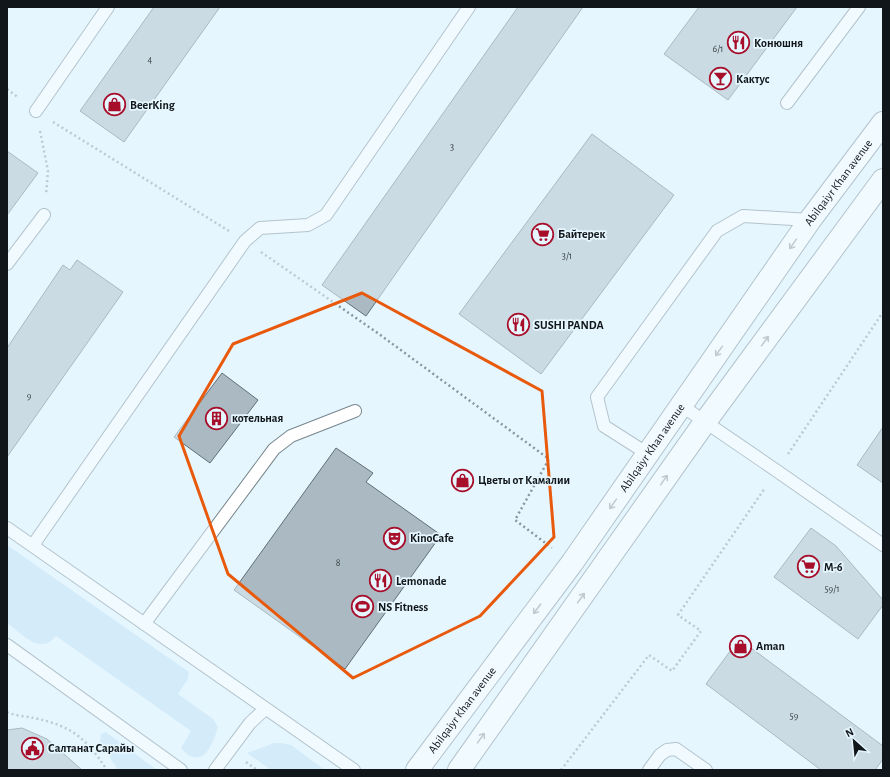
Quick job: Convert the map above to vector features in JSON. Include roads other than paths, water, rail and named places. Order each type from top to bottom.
[{"type":"main road","name":"Abilqaiyr Khan avenue","points":[[417,770],[572,563],[810,220],[883,123]]},
{"type":"main road","points":[[459,770],[705,422],[883,180]]},
{"type":"lane","points":[[36,111],[108,7]]},
{"type":"lane","points":[[33,545],[245,241],[260,228],[308,225],[326,215],[469,7]]},
{"type":"lane","points":[[787,103],[859,7]]},
{"type":"lane","points":[[7,264],[44,215]]},
{"type":"lane","points":[[648,454],[604,426],[597,397],[717,231],[743,216],[810,220]]},
{"type":"lane","points":[[682,406],[883,545]]},
{"type":"lane","points":[[144,624],[274,449],[291,436],[355,411]]},
{"type":"lane","points":[[7,528],[354,770]]},
{"type":"lane","points":[[7,645],[181,770]]},
{"type":"lane","points":[[215,770],[250,723],[265,709]]},
{"type":"lane","points":[[649,770],[660,754],[667,750],[676,749],[706,770]]},
{"type":"place","name":"Конюшня","points":[[738,43]]},
{"type":"place","name":"Кактус","points":[[720,79]]},
{"type":"place","name":"BeerKing","points":[[115,105]]},
{"type":"place","name":"Байтерек","points":[[543,234]]},
{"type":"place","name":"SUSHI PANDA","points":[[518,325]]},
{"type":"place","name":"котельная","points":[[216,418]]},
{"type":"place","name":"Цветы от Камалии","points":[[462,480]]},
{"type":"place","name":"KinoCafe","points":[[395,538]]},
{"type":"place","name":"M-6","points":[[809,567]]},
{"type":"place","name":"Lemonade","points":[[380,581]]},
{"type":"place","name":"NS Fitness","points":[[363,607]]},
{"type":"place","name":"Aman","points":[[741,646]]},
{"type":"place","name":"Салтанат Сарайы","points":[[32,748]]}]
